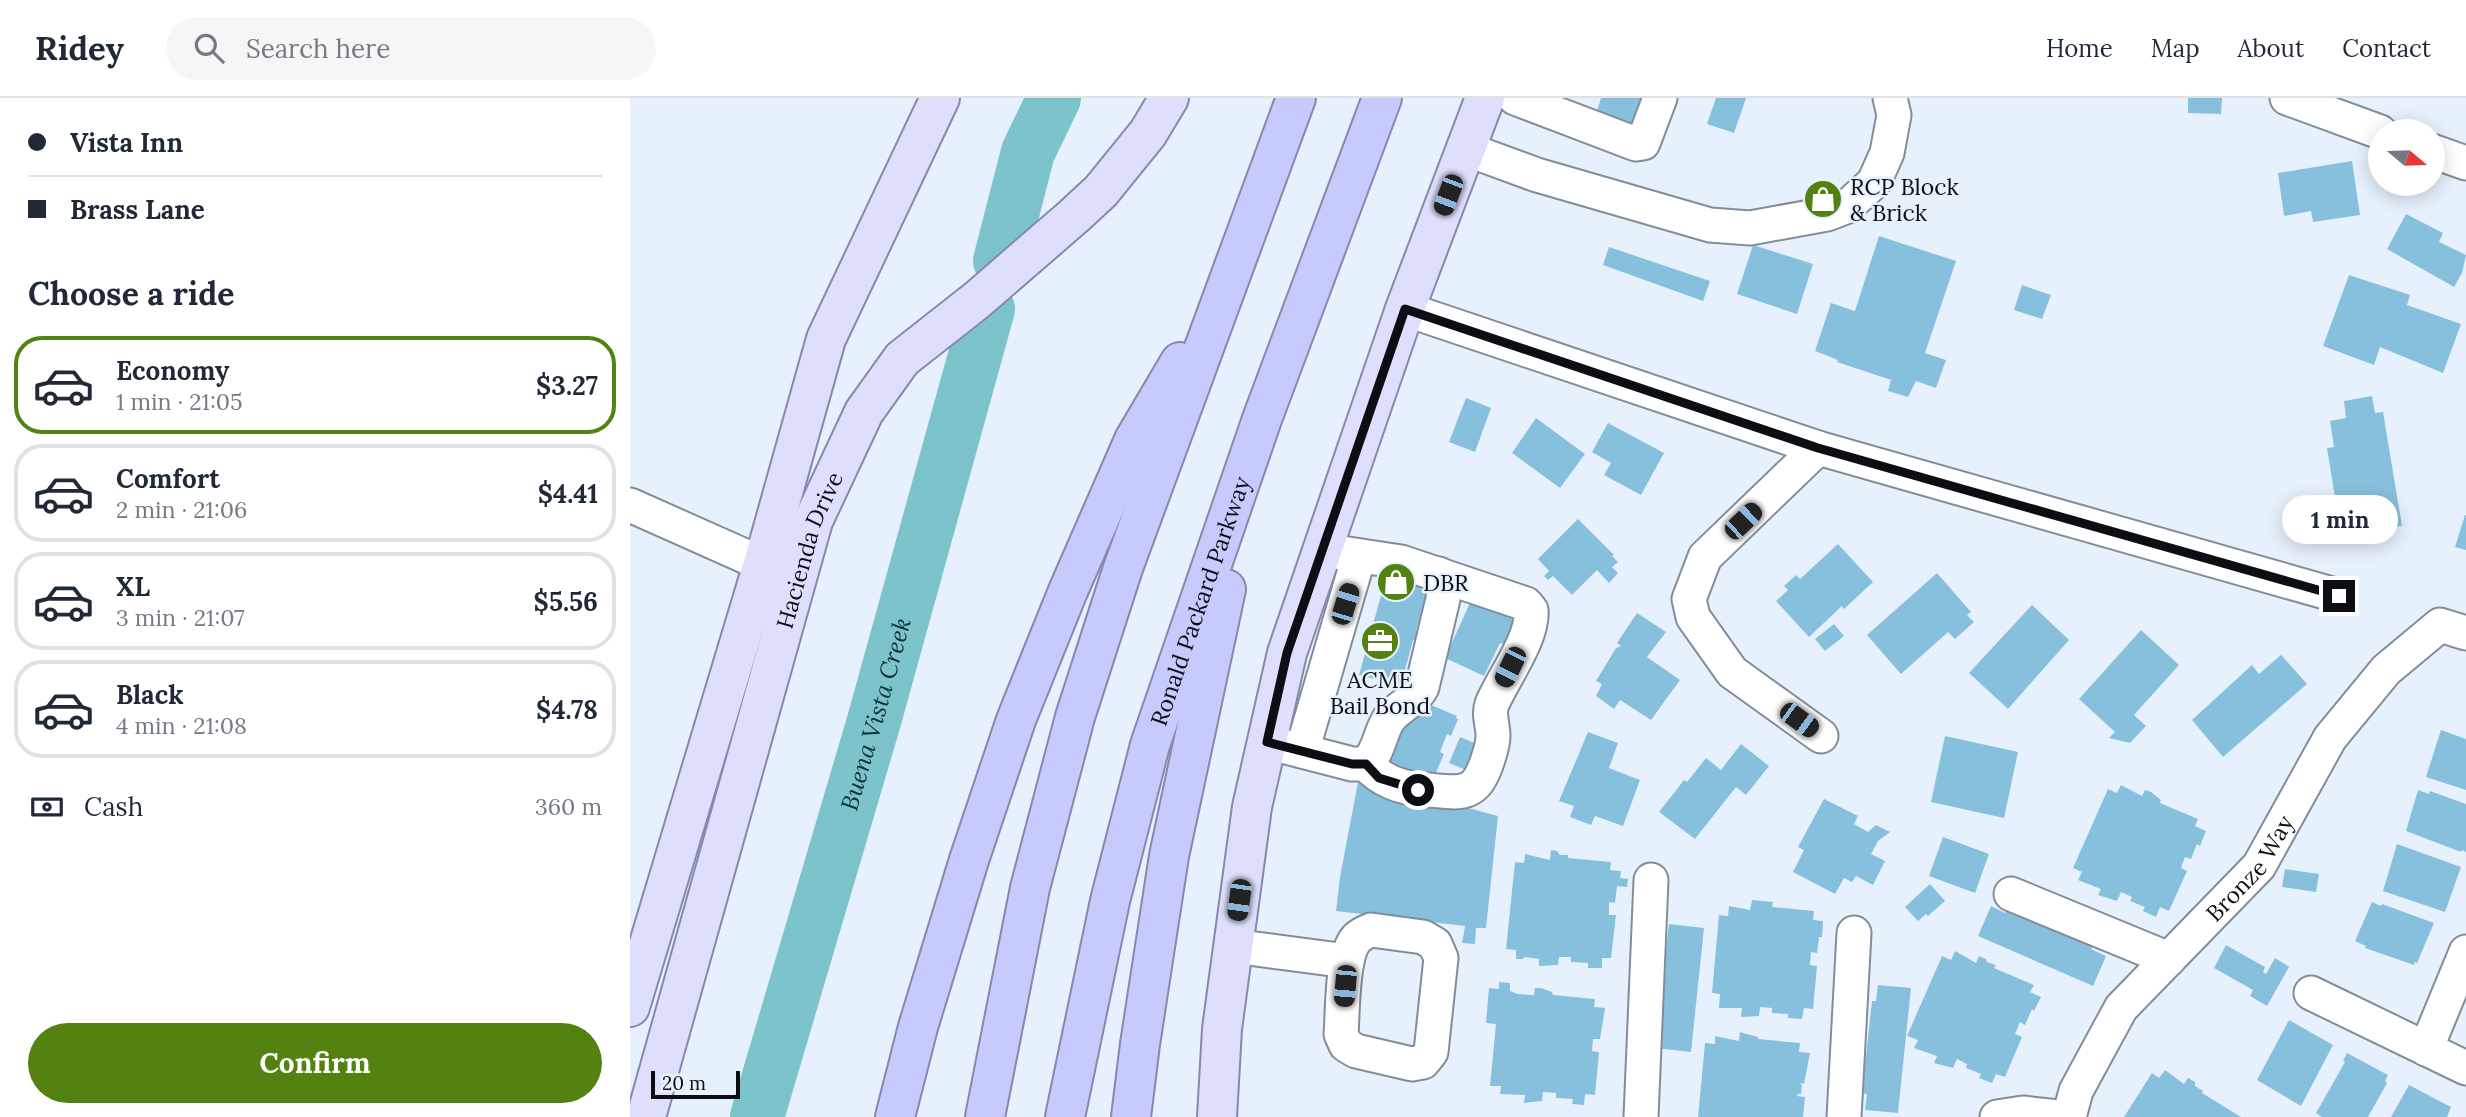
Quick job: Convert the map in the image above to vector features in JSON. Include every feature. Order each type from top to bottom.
[{"type":"highway","points":[[985,1117],[1030,888],[1075,717],[1123,568],[1296,98]]},
{"type":"highway","name":"Ronald Packard Parkway","points":[[1065,1117],[1110,901],[1150,745],[1262,419],[1382,98]]},
{"type":"highway","points":[[895,1117],[918,1027],[969,860],[1021,707],[1134,440],[1229,279]]},
{"type":"highway","points":[[1131,1117],[1169,856],[1262,419]]},
{"type":"main road","name":"Hacienda Drive","points":[[646,1117],[779,572],[826,339],[940,98]]},
{"type":"main road","name":"Hacienda Drive","points":[[630,1007],[779,572],[813,521],[864,412],[902,359],[976,300],[1101,191],[1148,133],[1168,98]]},
{"type":"main road","points":[[1217,1117],[1222,1029],[1252,807],[1284,746],[1287,653],[1405,309],[1485,98]]},
{"type":"street","points":[[1515,98],[1636,144],[1643,144],[1660,98]]},
{"type":"street","points":[[1466,149],[1537,175],[1710,225],[1750,228],[1828,214],[1848,206],[1874,182],[1887,153],[1894,115],[1890,98]]},
{"type":"street","points":[[2287,98],[2368,128]]},
{"type":"street","points":[[2445,156],[2466,163]]},
{"type":"street","points":[[1405,309],[1818,448],[2339,596]]},
{"type":"street","points":[[1818,448],[1705,557],[1689,599],[1693,617],[1732,672],[1821,736]]},
{"type":"street","points":[[630,506],[779,572]]},
{"type":"street","points":[[1322,550],[1401,562],[1526,604],[1531,610],[1530,626],[1491,707],[1493,739],[1481,779],[1473,789],[1418,790],[1379,778],[1366,764]]},
{"type":"street","points":[[1359,556],[1284,746],[1352,764],[1366,764],[1373,757],[1390,718],[1418,694],[1422,687],[1443,598],[1444,583],[1440,574]]},
{"type":"street","name":"Bronze Way","points":[[2069,1117],[2076,1091],[2121,1008],[2259,866],[2330,737],[2386,670],[2453,629]]},
{"type":"street","points":[[1641,1117],[1651,880]]},
{"type":"street","points":[[2011,894],[2169,959]]},
{"type":"street","points":[[1844,1117],[1854,933]]},
{"type":"street","points":[[1233,946],[1347,961]]},
{"type":"street","points":[[2426,1049],[2466,952]]},
{"type":"street","points":[[2311,993],[2466,1068]]},
{"type":"street","points":[[1997,1117],[2023,1113],[2058,1117]]},
{"type":"building","points":[[1601,98],[1641,98],[1628,139],[1592,127]]},
{"type":"building","points":[[1716,98],[1746,98],[1734,133],[1707,124]]},
{"type":"building","points":[[2188,98],[2222,98],[2221,114],[2188,113]]},
{"type":"building","points":[[2352,161],[2360,215],[2313,222],[2311,211],[2284,216],[2278,173]]},
{"type":"building","points":[[2406,214],[2443,233],[2439,242],[2466,255],[2462,273],[2454,287],[2387,249]]},
{"type":"building","points":[[1879,236],[1956,261],[1925,353],[1946,360],[1936,388],[1916,381],[1908,397],[1888,391],[1891,380],[1837,362],[1838,360],[1815,351],[1831,303],[1855,311]]},
{"type":"building","points":[[1753,245],[1813,264],[1797,314],[1737,294]]},
{"type":"building","points":[[1609,247],[1710,281],[1703,301],[1603,265]]},
{"type":"building","points":[[2349,275],[2410,295],[2407,305],[2461,324],[2443,373],[2380,347],[2374,365],[2323,346]]},
{"type":"building","points":[[2022,285],[2051,295],[2042,319],[2014,310]]},
{"type":"building","points":[[2372,396],[2375,413],[2383,412],[2402,526],[2341,534],[2327,448],[2334,447],[2330,421],[2346,418],[2344,401]]},
{"type":"building","points":[[1466,398],[1491,408],[1475,452],[1449,442]]},
{"type":"building","points":[[1536,418],[1585,454],[1560,488],[1512,453]]},
{"type":"building","points":[[1608,423],[1664,453],[1641,495],[1604,475],[1611,463],[1592,452]]},
{"type":"building","points":[[2466,515],[2466,550],[2455,547]]},
{"type":"building","points":[[1578,519],[1614,555],[1612,556],[1618,562],[1612,567],[1618,573],[1609,583],[1597,570],[1572,595],[1553,576],[1548,580],[1544,576],[1549,571],[1538,559]]},
{"type":"building","points":[[1838,544],[1873,582],[1809,637],[1776,601],[1788,590],[1784,586],[1796,575],[1800,579]]},
{"type":"building","points":[[1937,573],[1971,612],[1967,615],[1974,622],[1955,639],[1948,632],[1901,674],[1867,635]]},
{"type":"building","points":[[1387,574],[1429,585],[1416,631],[1422,632],[1419,642],[1413,640],[1401,686],[1359,675]]},
{"type":"building","points":[[1474,594],[1512,611],[1513,627],[1505,645],[1500,643],[1484,676],[1445,658]]},
{"type":"building","points":[[2032,605],[2069,640],[2008,709],[1969,673]]},
{"type":"building","points":[[1637,613],[1666,632],[1647,657],[1680,680],[1651,720],[1620,700],[1614,709],[1596,696],[1602,684],[1596,681],[1616,648],[1621,646],[1617,643]]},
{"type":"building","points":[[1834,624],[1844,636],[1825,651],[1815,639]]},
{"type":"building","points":[[2141,630],[2179,665],[2134,715],[2146,726],[2130,743],[2109,738],[2115,732],[2079,699]]},
{"type":"building","points":[[2281,655],[2307,684],[2223,757],[2192,720],[2252,665],[2259,674]]},
{"type":"building","points":[[1424,702],[1457,716],[1458,719],[1451,736],[1447,734],[1440,752],[1444,754],[1435,775],[1429,773],[1424,787],[1384,769],[1409,714],[1417,718]]},
{"type":"building","points":[[2441,730],[2466,739],[2466,790],[2426,777]]},
{"type":"building","points":[[1588,732],[1618,743],[1609,768],[1640,780],[1623,826],[1595,816],[1591,825],[1570,817],[1574,806],[1559,801]]},
{"type":"building","points":[[1945,736],[2018,752],[2004,818],[1931,802]]},
{"type":"building","points":[[1460,737],[1477,744],[1466,770],[1449,763]]},
{"type":"building","points":[[1741,744],[1769,766],[1746,795],[1736,787],[1695,839],[1659,812],[1684,780],[1687,782],[1706,758],[1721,770]]},
{"type":"building","points":[[1358,782],[1405,791],[1498,816],[1486,928],[1476,928],[1475,944],[1462,943],[1465,926],[1336,911]]},
{"type":"building","points":[[2121,785],[2142,796],[2145,790],[2151,792],[2161,800],[2160,803],[2198,819],[2195,826],[2206,831],[2191,859],[2185,857],[2181,868],[2187,871],[2169,911],[2160,907],[2156,917],[2143,911],[2145,907],[2130,901],[2132,897],[2121,892],[2117,901],[2098,895],[2101,889],[2078,880],[2082,872],[2073,868],[2108,789],[2117,793]]},
{"type":"building","points":[[2418,790],[2429,794],[2430,791],[2466,804],[2466,852],[2406,831]]},
{"type":"building","points":[[1824,799],[1858,816],[1854,824],[1868,832],[1876,825],[1890,832],[1878,841],[1871,854],[1885,861],[1873,885],[1856,876],[1852,882],[1844,878],[1835,894],[1793,872],[1804,850],[1798,847]]},
{"type":"building","points":[[1943,837],[1989,854],[1975,893],[1929,876]]},
{"type":"building","points":[[2397,844],[2461,867],[2445,912],[2383,891]]},
{"type":"building","points":[[1551,850],[1560,855],[1568,855],[1568,858],[1611,862],[1610,870],[1621,871],[1620,878],[1628,879],[1627,887],[1617,886],[1615,903],[1609,902],[1609,915],[1616,915],[1611,958],[1602,958],[1602,968],[1588,968],[1588,963],[1571,962],[1571,957],[1559,957],[1558,965],[1539,966],[1539,959],[1516,959],[1516,950],[1506,949],[1515,862],[1524,863],[1525,854],[1550,860]]},
{"type":"building","points":[[2285,869],[2319,874],[2316,892],[2282,887]]},
{"type":"building","points":[[1930,884],[1945,901],[1918,921],[1905,907]]},
{"type":"building","points":[[1752,900],[1773,902],[1772,907],[1814,911],[1813,920],[1823,921],[1817,953],[1811,952],[1810,965],[1817,966],[1813,1009],[1804,1008],[1802,1019],[1788,1018],[1788,1014],[1772,1013],[1772,1008],[1760,1007],[1759,1016],[1741,1017],[1742,1008],[1719,1008],[1720,994],[1712,993],[1719,915],[1728,916],[1729,906],[1750,910]]},
{"type":"building","points":[[2372,902],[2434,923],[2417,963],[2414,965],[2365,948],[2366,946],[2355,941]]},
{"type":"building","points":[[1991,906],[2005,913],[2007,908],[2093,945],[2091,949],[2106,956],[2093,986],[1978,936]]},
{"type":"building","points":[[1669,924],[1704,928],[1691,1052],[1655,1048]]},
{"type":"building","points":[[2226,945],[2265,967],[2263,972],[2266,974],[2275,958],[2289,967],[2267,1006],[2250,996],[2253,990],[2214,968]]},
{"type":"building","points":[[1955,951],[1976,963],[1979,956],[1986,959],[1996,965],[1994,968],[2034,985],[2030,992],[2041,997],[2025,1025],[2020,1022],[2015,1034],[2022,1037],[2005,1077],[1996,1074],[1992,1083],[1979,1078],[1981,1074],[1966,1068],[1967,1064],[1957,1059],[1953,1068],[1934,1063],[1937,1056],[1914,1048],[1918,1040],[1907,1036],[1942,956],[1951,960]]},
{"type":"building","points":[[1499,982],[1510,983],[1510,991],[1518,994],[1534,995],[1535,988],[1541,988],[1553,995],[1595,999],[1594,1007],[1605,1008],[1600,1039],[1593,1039],[1592,1051],[1599,1052],[1595,1095],[1585,1094],[1584,1105],[1572,1104],[1573,1099],[1556,1098],[1556,1093],[1543,1092],[1542,1101],[1524,1103],[1525,1095],[1500,1094],[1501,1086],[1490,1086],[1496,1024],[1486,1023],[1489,988],[1499,989]]},
{"type":"building","points":[[1878,985],[1911,988],[1898,1113],[1865,1110],[1867,1094],[1862,1093],[1872,1001],[1876,1001]]},
{"type":"building","points":[[2289,1020],[2333,1045],[2301,1106],[2257,1080]]},
{"type":"building","points":[[1740,1032],[1758,1039],[1800,1043],[1799,1052],[1810,1053],[1804,1084],[1799,1083],[1802,1085],[1801,1094],[1797,1096],[1805,1097],[1803,1117],[1698,1117],[1705,1043],[1715,1044],[1715,1036],[1739,1041]]},
{"type":"building","points":[[2347,1053],[2388,1075],[2385,1081],[2387,1083],[2368,1117],[2322,1117],[2316,1113],[2345,1062],[2343,1061]]},
{"type":"building","points":[[2165,1070],[2184,1084],[2188,1078],[2195,1082],[2195,1086],[2203,1091],[2202,1093],[2241,1117],[2124,1117],[2152,1073],[2159,1078]]},
{"type":"building","points":[[2409,1085],[2451,1107],[2447,1117],[2391,1117]]},
{"type":"waterway","name":"Buena Vista Creek","points":[[1000,261],[1028,152],[1054,98]]},
{"type":"waterway","name":"Buena Vista Creek","points":[[757,1117],[874,721],[988,309]]},
{"type":"place","name":"RCP Block & Brick","points":[[1823,199]]},
{"type":"place","name":"DBR","points":[[1396,582]]},
{"type":"place","name":"ACME Bail Bond","points":[[1380,641]]},
{"type":"route","points":[[1418,790],[1379,778],[1366,764],[1352,764],[1267,742],[1287,653],[1405,309],[1818,448],[2339,596]]}]
